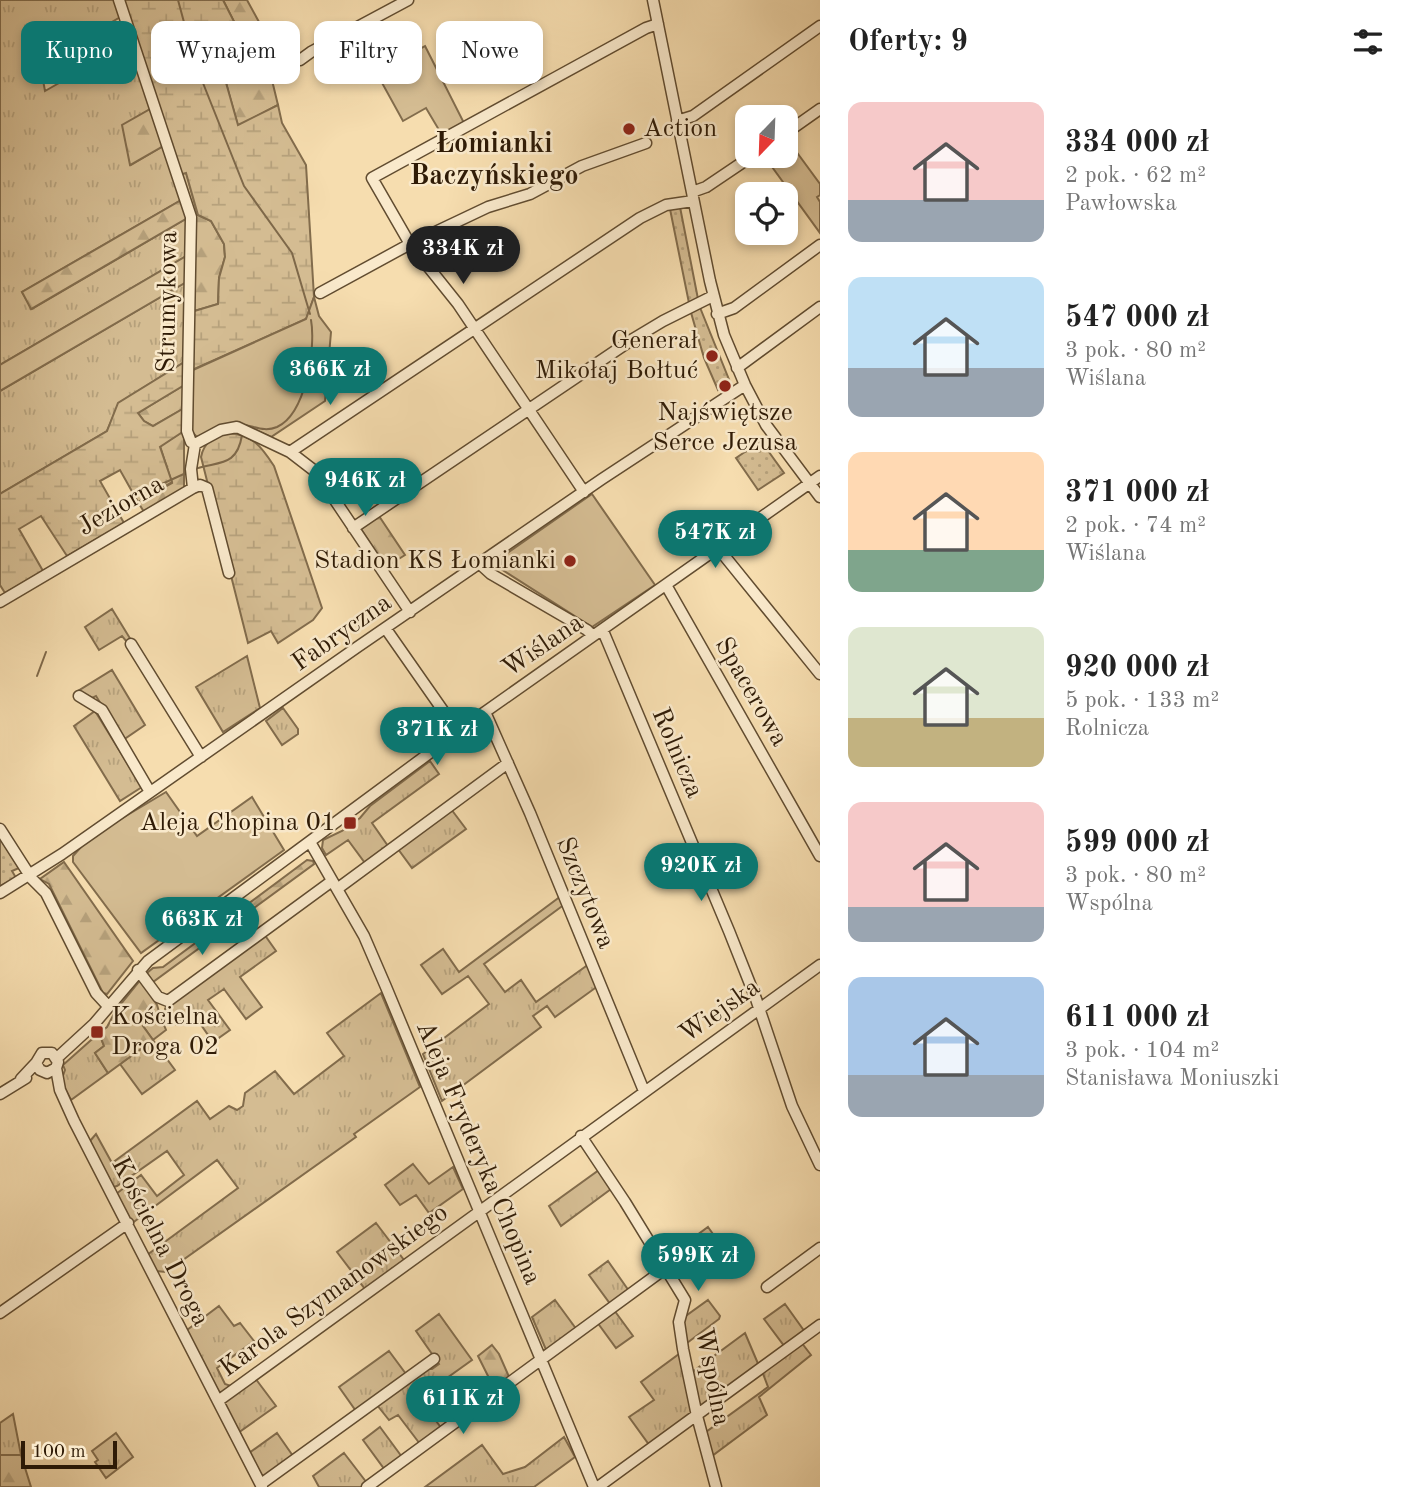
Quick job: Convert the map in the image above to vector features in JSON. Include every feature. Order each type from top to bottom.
[{"type":"street","name":"Strumykowa","points":[[119,0],[191,217],[187,430],[191,442],[195,444]]},
{"type":"street","points":[[300,60],[408,0]]},
{"type":"street","points":[[653,0],[717,314],[737,368],[766,425],[820,497]]},
{"type":"street","points":[[584,492],[475,328],[410,244],[372,178],[646,28],[658,24]]},
{"type":"street","points":[[677,121],[693,116],[820,26]]},
{"type":"street","points":[[798,125],[820,109]]},
{"type":"street","points":[[320,293],[410,244],[488,207],[530,194],[582,166],[646,143]]},
{"type":"street","points":[[290,452],[640,218],[663,206],[693,197],[735,167]]},
{"type":"street","points":[[717,314],[734,307],[820,245]]},
{"type":"street","points":[[353,528],[634,339],[713,296]]},
{"type":"street","points":[[737,368],[820,307]]},
{"type":"street","name":"Fabryczna","points":[[0,893],[29,876],[584,492],[745,385]]},
{"type":"street","points":[[195,444],[221,430],[237,427],[290,452],[316,472],[410,612]]},
{"type":"street","name":"Jeziorna","points":[[0,602],[193,488],[191,470],[195,444]]},
{"type":"street","name":"Wiślana","points":[[0,1094],[48,1064],[94,1024],[138,970],[485,712],[820,476]]},
{"type":"street","points":[[193,488],[200,485],[207,488],[229,573]]},
{"type":"street","points":[[718,548],[820,674]]},
{"type":"street","points":[[480,564],[491,574],[593,636]]},
{"type":"street","name":"Spacerowa","points":[[666,585],[820,856]]},
{"type":"street","points":[[386,629],[458,732]]},
{"type":"street","name":"Rolnicza","points":[[603,631],[759,1008],[792,1106],[820,1165]]},
{"type":"street","points":[[131,644],[201,757]]},
{"type":"street","points":[[79,696],[102,710],[150,792]]},
{"type":"street","name":"Szczytowa","points":[[485,712],[644,1091]]},
{"type":"street","points":[[138,970],[158,996],[168,1001],[508,764]]},
{"type":"street","points":[[0,829],[29,876],[46,893],[95,990],[108,1006]]},
{"type":"street","name":"Aleja Fryderyka Chopina","points":[[310,842],[364,936],[596,1487]]},
{"type":"street","name":"Wiejska","points":[[644,1091],[820,965]]},
{"type":"street","name":"Kościelna Droga","points":[[48,1064],[74,1121],[262,1486]]},
{"type":"street","name":"Karola Szymanowskiego","points":[[218,1401],[644,1091]]},
{"type":"street","name":"Wspólna","points":[[581,1136],[685,1300],[679,1322],[697,1416],[716,1487]]},
{"type":"street","points":[[0,1313],[128,1223]]},
{"type":"street","points":[[767,1287],[820,1248]]},
{"type":"street","points":[[367,1487],[666,1268]]},
{"type":"street","points":[[596,1487],[820,1325]]},
{"type":"street","points":[[262,1486],[434,1359]]},
{"type":"green space","points":[[0,0],[117,0],[122,16],[113,21],[21,21],[21,84],[44,84],[45,91],[57,84],[137,84],[137,61],[152,108],[123,126],[131,165],[165,145],[183,199],[22,292],[32,309],[189,217],[188,255],[0,365]]},
{"type":"green space","points":[[122,0],[223,0],[234,21],[151,21],[151,84],[226,84],[238,125],[278,105],[282,123],[306,165],[314,297],[306,319],[190,371],[191,312],[218,304],[219,278],[225,257],[224,244],[211,221],[198,215],[186,173],[179,175],[137,46],[137,21],[129,21]]},
{"type":"green space","points":[[223,0],[247,0],[258,21],[234,21]]},
{"type":"green space","points":[[425,46],[436,68],[436,84],[444,84],[464,123],[442,135],[426,108],[403,121],[383,84],[422,84],[422,48]]},
{"type":"green space","points":[[226,84],[273,84],[278,105],[238,126]]},
{"type":"green space","points":[[152,108],[165,145],[130,165],[122,125]]},
{"type":"green space","points":[[798,154],[820,184],[820,195],[817,197],[820,202],[820,233],[798,203],[798,182],[783,182],[773,168],[798,168]]},
{"type":"green space","points":[[186,172],[198,215],[211,221],[224,244],[225,257],[219,278],[218,304],[191,312],[193,217],[179,175]]},
{"type":"green space","points":[[183,199],[189,217],[31,309],[22,292]]},
{"type":"green space","points":[[680,207],[698,299],[689,303],[670,209]]},
{"type":"green space","points":[[188,255],[188,281],[0,391],[0,365]]},
{"type":"green space","points":[[188,281],[186,361],[119,403],[107,431],[0,494],[0,391]]},
{"type":"green space","points":[[314,297],[319,316],[331,332],[325,401],[271,437],[249,427],[234,424],[219,427],[197,437],[192,432],[193,370],[306,319]]},
{"type":"green space","points":[[699,305],[732,387],[724,391],[721,388],[718,390],[704,358],[690,309]]},
{"type":"green space","points":[[186,361],[186,384],[138,413],[144,421],[153,426],[186,407],[184,431],[160,447],[172,482],[138,502],[120,470],[100,481],[124,523],[67,556],[41,516],[19,529],[43,571],[5,593],[0,585],[0,494],[107,431],[118,403]]},
{"type":"green space","points":[[186,384],[186,407],[153,426],[144,421],[138,413]]},
{"type":"green space","points":[[184,431],[184,488],[144,512],[138,502],[172,483],[160,446]]},
{"type":"green space","points":[[228,433],[244,436],[256,443],[274,466],[322,608],[313,620],[278,643],[271,631],[248,643],[201,457],[207,444]]},
{"type":"green space","points":[[761,441],[784,473],[758,490],[736,458]]},
{"type":"green space","name":"Stadion KS Łomianki","points":[[592,494],[655,585],[592,627],[501,569],[503,556]]},
{"type":"green space","points":[[379,516],[405,555],[386,567],[361,529]]},
{"type":"green space","points":[[112,609],[131,640],[127,642],[122,636],[99,650],[85,627]]},
{"type":"green space","points":[[247,656],[260,708],[223,732],[196,687]]},
{"type":"green space","points":[[112,670],[145,725],[123,740],[96,696],[92,698],[78,691]]},
{"type":"green space","points":[[283,708],[298,729],[298,734],[282,745],[266,721]]},
{"type":"green space","points":[[95,711],[142,787],[120,801],[74,726]]},
{"type":"green space","points":[[430,761],[439,774],[372,823],[388,846],[365,863],[348,840],[326,855],[322,848],[323,840],[360,818],[370,806]]},
{"type":"green space","points":[[166,792],[197,836],[252,797],[284,850],[141,953],[73,862],[73,856],[89,838]]},
{"type":"green space","points":[[451,809],[466,829],[412,868],[398,849]]},
{"type":"green space","points":[[0,838],[19,868],[12,871],[14,879],[0,886]]},
{"type":"green space","points":[[307,860],[313,861],[314,864],[153,982],[147,973],[153,968],[163,967]]},
{"type":"green space","points":[[64,862],[133,961],[107,994],[103,993],[49,884],[40,879]]},
{"type":"green space","points":[[561,896],[565,904],[484,964],[505,992],[521,980],[536,1002],[589,964],[598,986],[555,1017],[547,1006],[533,1016],[541,1027],[442,1101],[423,1054],[489,1004],[468,976],[442,994],[421,965],[443,949],[459,972]]},
{"type":"green space","points":[[264,934],[276,951],[240,977],[262,1007],[246,1019],[224,989],[208,1000],[230,1030],[213,1042],[192,1012],[176,1024],[165,1009],[168,1003]]},
{"type":"green space","points":[[141,979],[160,1015],[143,1026],[153,1040],[108,1073],[95,1053],[104,1046],[99,1033],[107,1027],[116,1010]]},
{"type":"green space","points":[[381,993],[420,1087],[354,1134],[356,1137],[166,1272],[156,1271],[147,1255],[238,1188],[217,1160],[131,1224],[116,1194],[141,1175],[157,1196],[184,1175],[167,1151],[113,1187],[90,1141],[96,1134],[112,1163],[197,1101],[210,1119],[229,1106],[237,1110],[243,1106],[245,1093],[275,1071],[294,1094],[344,1056],[327,1033]]},
{"type":"green space","points":[[160,1015],[166,1030],[153,1040],[143,1026]]},
{"type":"green space","points":[[99,1033],[104,1046],[95,1053],[108,1073],[71,1100],[61,1081],[65,1070],[63,1065]]},
{"type":"green space","points":[[153,1040],[175,1070],[142,1094],[120,1064]]},
{"type":"green space","points":[[413,1164],[429,1184],[453,1167],[463,1189],[429,1213],[416,1195],[400,1205],[385,1185]]},
{"type":"green space","points":[[599,1170],[611,1189],[561,1226],[549,1206]]},
{"type":"green space","points":[[376,1223],[404,1260],[365,1289],[337,1252]]},
{"type":"green space","points":[[708,1227],[720,1244],[676,1276],[666,1260],[667,1257]]},
{"type":"green space","points":[[608,1261],[629,1291],[611,1305],[589,1275]]},
{"type":"green space","points":[[555,1300],[577,1330],[547,1352],[532,1317]]},
{"type":"green space","points":[[708,1300],[720,1316],[719,1319],[687,1343],[683,1318]]},
{"type":"green space","points":[[785,1304],[805,1332],[785,1347],[764,1319]]},
{"type":"green space","points":[[219,1306],[234,1326],[240,1323],[254,1341],[217,1368],[225,1384],[231,1386],[219,1395],[187,1330]]},
{"type":"green space","points":[[614,1310],[633,1336],[616,1348],[597,1322]]},
{"type":"green space","points":[[439,1314],[472,1360],[419,1398],[442,1429],[420,1444],[398,1415],[389,1420],[377,1405],[427,1369],[439,1364],[416,1331]]},
{"type":"green space","points":[[745,1333],[759,1366],[700,1409],[691,1373]]},
{"type":"green space","points":[[801,1342],[811,1355],[759,1397],[767,1415],[712,1456],[706,1432],[768,1387],[762,1371]]},
{"type":"green space","points":[[492,1345],[510,1379],[495,1390],[478,1356]]},
{"type":"green space","points":[[389,1351],[406,1374],[356,1411],[339,1387]]},
{"type":"green space","points":[[679,1354],[693,1415],[650,1446],[629,1417],[654,1400],[641,1382]]},
{"type":"green space","points":[[255,1378],[276,1406],[238,1433],[223,1402]]},
{"type":"green space","points":[[13,1414],[21,1455],[0,1455],[0,1423]]},
{"type":"green space","points":[[380,1427],[402,1457],[385,1470],[363,1440]]},
{"type":"green space","points":[[116,1433],[133,1457],[106,1478],[95,1462],[98,1460],[92,1451]]},
{"type":"green space","points":[[277,1433],[293,1456],[266,1476],[262,1476],[249,1453]]},
{"type":"green space","points":[[564,1437],[575,1457],[534,1487],[425,1487],[482,1445],[503,1474],[525,1467]]},
{"type":"green space","points":[[344,1453],[367,1483],[362,1487],[319,1487],[313,1476]]},
{"type":"green space","points":[[0,1455],[21,1455],[31,1487],[0,1487]]},
{"type":"waterway","points":[[178,0],[195,63],[244,186],[292,253],[310,314]]},
{"type":"waterway","points":[[245,425],[261,429],[277,427],[287,420],[295,409],[307,379],[312,346],[311,320]]},
{"type":"waterway","points":[[195,469],[231,458],[240,445],[242,435]]},
{"type":"waterway","points":[[142,493],[186,473]]},
{"type":"waterway","points":[[37,676],[46,652]]},
{"type":"place","name":"Action","points":[[629,129]]},
{"type":"place","name":"Generał Mikołaj Bołtuć","points":[[712,356]]},
{"type":"place","name":"Najświętsze Serce Jezusa","points":[[725,386]]},
{"type":"place","name":"Stadion KS Łomianki","points":[[570,561]]},
{"type":"place","name":"Aleja Chopina 01","points":[[350,823]]},
{"type":"place","name":"Kościelna Droga 02","points":[[97,1032]]},
{"type":"district","name":"Łomianki Baczyńskiego","points":[[494,161]]}]
